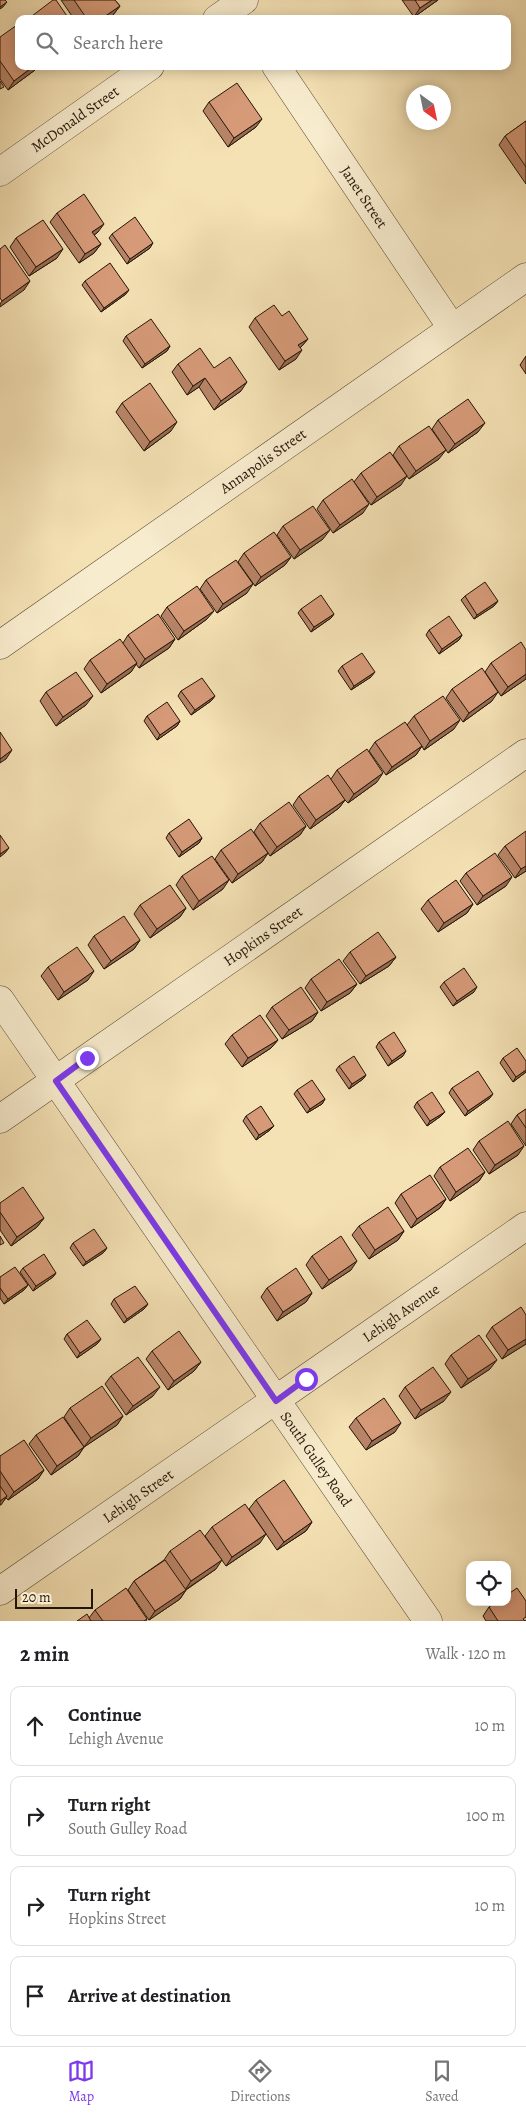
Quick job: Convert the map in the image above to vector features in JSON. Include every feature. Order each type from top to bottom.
[{"type":"street","name":"McDonald Street","points":[[0,172],[144,70]]},
{"type":"street","name":"Janet Street","points":[[279,70],[452,328]]},
{"type":"street","name":"Annapolis Street","points":[[0,645],[526,277]]},
{"type":"street","name":"Hopkins Street","points":[[0,1119],[526,753]]},
{"type":"street","name":"South Gulley Road","points":[[0,1000],[428,1621]]},
{"type":"street","name":"Lehigh Avenue","points":[[276,1401],[526,1226]]},
{"type":"street","name":"Lehigh Street","points":[[0,1591],[276,1401]]},
{"type":"building","points":[[0,0],[5,0],[7,2],[0,7]]},
{"type":"building","points":[[53,0],[56,0],[66,15],[33,15]]},
{"type":"building","points":[[74,0],[115,0],[120,6],[107,15],[84,15]]},
{"type":"building","points":[[415,0],[432,0],[420,8]]},
{"type":"building","points":[[15,26],[15,70],[29,70],[14,81],[0,61],[0,37]]},
{"type":"building","points":[[0,81],[4,87],[0,89]]},
{"type":"building","points":[[237,83],[262,119],[234,138],[209,102]]},
{"type":"building","points":[[526,121],[526,167],[505,136]]},
{"type":"building","points":[[84,194],[104,224],[92,232],[101,244],[85,254],[57,213]]},
{"type":"building","points":[[135,217],[153,243],[130,259],[112,234]]},
{"type":"building","points":[[43,220],[63,249],[36,267],[16,238]]},
{"type":"building","points":[[5,245],[30,281],[2,301],[0,298],[0,249]]},
{"type":"building","points":[[110,263],[129,290],[104,308],[85,281]]},
{"type":"building","points":[[274,305],[282,316],[289,311],[308,339],[298,345],[302,350],[285,361],[255,318]]},
{"type":"building","points":[[151,319],[170,346],[145,364],[126,336]]},
{"type":"building","points":[[200,348],[214,368],[230,357],[247,382],[221,401],[205,378],[193,386],[178,364]]},
{"type":"building","points":[[150,383],[177,422],[150,442],[122,403]]},
{"type":"building","points":[[468,399],[485,423],[455,444],[438,420]]},
{"type":"building","points":[[429,426],[446,450],[416,471],[399,446]]},
{"type":"building","points":[[390,452],[407,476],[377,497],[361,473]]},
{"type":"building","points":[[352,479],[369,504],[340,525],[323,500]]},
{"type":"building","points":[[313,506],[330,530],[300,550],[283,526]]},
{"type":"building","points":[[274,532],[291,557],[261,577],[244,553]]},
{"type":"building","points":[[236,560],[253,584],[223,604],[206,580]]},
{"type":"building","points":[[485,582],[498,601],[477,615],[465,596]]},
{"type":"building","points":[[197,586],[214,611],[184,631],[167,607]]},
{"type":"building","points":[[321,595],[334,614],[314,627],[301,609]]},
{"type":"building","points":[[158,614],[175,639],[145,659],[128,635]]},
{"type":"building","points":[[449,616],[462,635],[442,649],[429,630]]},
{"type":"building","points":[[120,639],[137,663],[107,684],[90,660]]},
{"type":"building","points":[[521,642],[526,650],[526,674],[508,687],[491,663]]},
{"type":"building","points":[[362,653],[375,672],[354,686],[342,666]]},
{"type":"building","points":[[482,668],[498,692],[469,713],[452,689]]},
{"type":"building","points":[[76,672],[93,696],[63,717],[46,692]]},
{"type":"building","points":[[202,678],[215,696],[195,710],[181,691]]},
{"type":"building","points":[[443,696],[460,720],[430,741],[414,716]]},
{"type":"building","points":[[167,702],[180,721],[160,735],[147,716]]},
{"type":"building","points":[[405,722],[422,746],[392,767],[375,742]]},
{"type":"building","points":[[0,732],[12,750],[0,759]]},
{"type":"building","points":[[367,749],[383,773],[354,794],[337,770]]},
{"type":"building","points":[[328,775],[345,800],[316,820],[299,796]]},
{"type":"building","points":[[289,802],[306,826],[277,847],[260,823]]},
{"type":"building","points":[[189,819],[202,838],[182,852],[169,833]]},
{"type":"building","points":[[251,829],[268,853],[238,874],[221,850]]},
{"type":"building","points":[[526,831],[526,866],[521,869],[505,846]]},
{"type":"building","points":[[0,835],[9,848],[0,854]]},
{"type":"building","points":[[495,853],[512,877],[483,896],[466,873]]},
{"type":"building","points":[[212,856],[229,880],[199,901],[182,876]]},
{"type":"building","points":[[456,880],[473,904],[444,923],[428,900]]},
{"type":"building","points":[[170,885],[186,908],[157,929],[140,905]]},
{"type":"building","points":[[124,916],[140,940],[111,961],[94,936]]},
{"type":"building","points":[[378,932],[396,957],[366,976],[350,952]]},
{"type":"building","points":[[77,947],[94,971],[64,992],[48,967]]},
{"type":"building","points":[[339,959],[357,984],[327,1002],[311,979]]},
{"type":"building","points":[[464,968],[477,987],[457,1001],[444,982]]},
{"type":"building","points":[[301,987],[318,1012],[289,1030],[272,1007]]},
{"type":"building","points":[[260,1015],[278,1040],[248,1058],[232,1035]]},
{"type":"building","points":[[394,1032],[406,1051],[392,1061],[379,1042]]},
{"type":"building","points":[[517,1048],[526,1061],[526,1070],[516,1077],[503,1058]]},
{"type":"building","points":[[354,1056],[366,1075],[352,1084],[339,1066]]},
{"type":"building","points":[[478,1071],[493,1094],[468,1111],[452,1088]]},
{"type":"building","points":[[312,1080],[325,1099],[310,1109],[297,1090]]},
{"type":"building","points":[[432,1092],[445,1112],[430,1121],[417,1102]]},
{"type":"building","points":[[261,1106],[274,1126],[259,1135],[246,1116]]},
{"type":"building","points":[[526,1109],[526,1128],[517,1115]]},
{"type":"building","points":[[508,1121],[524,1146],[495,1165],[479,1141]]},
{"type":"building","points":[[468,1148],[485,1172],[456,1192],[440,1167]]},
{"type":"building","points":[[430,1175],[446,1199],[417,1219],[401,1194]]},
{"type":"building","points":[[23,1187],[44,1218],[17,1237],[0,1212],[0,1203]]},
{"type":"building","points":[[388,1207],[404,1231],[375,1250],[359,1226]]},
{"type":"building","points":[[94,1229],[107,1248],[86,1262],[73,1243]]},
{"type":"building","points":[[0,1236],[4,1243],[0,1245]]},
{"type":"building","points":[[341,1236],[357,1261],[329,1280],[312,1256]]},
{"type":"building","points":[[44,1254],[56,1273],[36,1286],[23,1268]]},
{"type":"building","points":[[15,1267],[28,1285],[8,1299],[0,1288],[0,1277]]},
{"type":"building","points":[[296,1268],[312,1293],[283,1312],[267,1288]]},
{"type":"building","points":[[135,1286],[148,1304],[127,1319],[114,1299]]},
{"type":"building","points":[[521,1307],[526,1315],[526,1339],[508,1350],[492,1327]]},
{"type":"building","points":[[87,1320],[101,1339],[80,1353],[67,1334]]},
{"type":"building","points":[[179,1331],[201,1362],[174,1381],[152,1351]]},
{"type":"building","points":[[479,1335],[497,1360],[468,1379],[451,1355]]},
{"type":"building","points":[[138,1357],[160,1387],[133,1406],[111,1376]]},
{"type":"building","points":[[433,1367],[451,1392],[421,1410],[405,1387]]},
{"type":"building","points":[[102,1386],[123,1416],[91,1438],[70,1408]]},
{"type":"building","points":[[384,1398],[401,1423],[372,1441],[356,1418]]},
{"type":"building","points":[[63,1417],[84,1447],[57,1466],[36,1435]]},
{"type":"building","points":[[24,1440],[44,1470],[14,1492],[0,1471],[0,1456]]},
{"type":"building","points":[[284,1480],[312,1522],[284,1542],[256,1500]]},
{"type":"building","points":[[0,1486],[7,1496],[0,1501]]},
{"type":"building","points":[[245,1504],[266,1534],[232,1557],[212,1527]]},
{"type":"building","points":[[200,1530],[222,1560],[191,1581],[170,1551]]},
{"type":"building","points":[[165,1560],[186,1590],[155,1611],[134,1581]]},
{"type":"building","points":[[126,1588],[147,1619],[144,1621],[103,1621],[95,1610]]},
{"type":"building","points":[[517,1588],[526,1601],[526,1617],[523,1619],[525,1621],[498,1621],[489,1607],[511,1606],[511,1592]]},
{"type":"building","points":[[87,1614],[91,1621],[77,1621]]},
{"type":"route","points":[[87,1058],[56,1081],[276,1401],[306,1379]]}]
